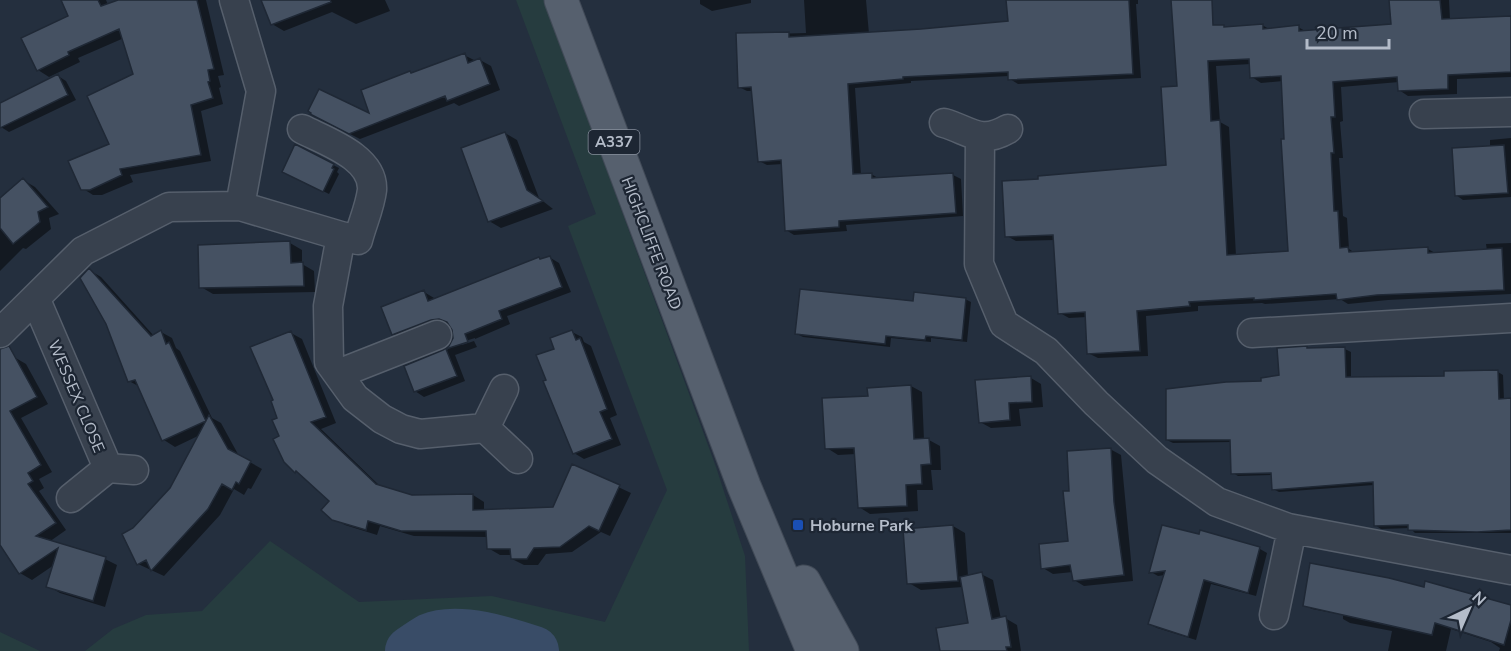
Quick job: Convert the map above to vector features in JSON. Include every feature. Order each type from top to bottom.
[{"type":"main road","name":"HIGHCLIFFE ROAD","points":[[561,0],[744,486],[813,651]]},
{"type":"main road","name":"HIGHCLIFFE ROAD","points":[[744,486],[803,579],[842,651]]},
{"type":"street","points":[[234,0],[261,91],[240,206]]},
{"type":"street","points":[[1424,114],[1511,112]]},
{"type":"street","points":[[944,123],[980,138],[998,135],[1008,129]]},
{"type":"street","points":[[0,333],[36,300],[83,251],[169,207],[240,206],[358,240],[372,189],[366,170],[353,155],[302,129]]},
{"type":"street","points":[[980,138],[980,264],[1004,324],[1046,351],[1096,403],[1157,460],[1217,502],[1292,529],[1511,570]]},
{"type":"street","points":[[341,236],[328,306],[329,362],[355,398],[382,419],[401,429],[420,434],[485,428],[518,459]]},
{"type":"street","name":"WESSEX CLOSE","points":[[36,300],[121,469],[71,498]]},
{"type":"street","points":[[1252,333],[1511,318]]},
{"type":"street","points":[[338,374],[437,335]]},
{"type":"street","points":[[485,428],[504,389]]},
{"type":"street","points":[[1274,615],[1292,529]]},
{"type":"green space","points":[[516,0],[544,0],[716,467],[745,556],[749,651],[85,651],[113,629],[146,615],[202,611],[270,541],[359,602],[492,596],[605,622],[667,490],[568,226],[596,214]]},
{"type":"green space","points":[[0,632],[40,651],[0,651]]},
{"type":"building","points":[[61,0],[98,0],[101,6],[118,0],[197,0],[214,69],[208,70],[210,81],[208,82],[213,98],[191,105],[201,155],[120,169],[122,175],[90,190],[81,190],[68,161],[109,144],[87,96],[133,74],[119,29],[68,52],[69,55],[37,71],[21,38],[68,16]]},
{"type":"building","points":[[261,0],[330,0],[331,2],[271,25]]},
{"type":"building","points":[[1006,0],[1129,0],[1133,74],[1008,80],[1008,72],[903,77],[903,79],[848,84],[853,174],[872,173],[872,178],[953,173],[956,213],[839,221],[839,227],[785,231],[781,160],[758,162],[751,87],[738,88],[736,33],[789,32],[789,37],[1008,21]]},
{"type":"building","points":[[1171,0],[1212,0],[1213,25],[1224,25],[1224,27],[1263,24],[1263,29],[1299,25],[1299,31],[1391,24],[1389,0],[1440,0],[1442,19],[1511,16],[1511,72],[1448,75],[1448,89],[1398,91],[1397,77],[1333,82],[1335,117],[1331,117],[1334,153],[1331,153],[1334,211],[1338,211],[1340,248],[1348,247],[1349,252],[1428,247],[1428,253],[1502,248],[1504,290],[1377,295],[1337,300],[1336,294],[1189,302],[1190,306],[1137,311],[1140,351],[1087,354],[1085,312],[1058,314],[1053,235],[1005,237],[1002,181],[1166,165],[1161,87],[1177,86]],"holes":[[[1249,59],[1250,78],[1281,76],[1284,139],[1281,139],[1288,251],[1227,255],[1220,120],[1211,121],[1208,61]]]},
{"type":"building","points":[[465,53],[468,63],[480,58],[490,84],[447,101],[445,96],[349,134],[308,111],[319,89],[369,113],[361,90]]},
{"type":"building","points":[[58,74],[68,95],[0,128],[0,103]]},
{"type":"building","points":[[505,132],[527,190],[543,201],[488,222],[461,148]]},
{"type":"building","points":[[295,144],[334,164],[332,168],[334,169],[323,192],[282,172]]},
{"type":"building","points":[[1504,145],[1508,193],[1455,196],[1452,148]]},
{"type":"building","points":[[23,178],[48,207],[38,212],[40,222],[13,244],[0,228],[0,198]]},
{"type":"building","points":[[290,241],[291,263],[303,262],[304,286],[199,288],[198,245]]},
{"type":"building","points":[[550,256],[562,287],[499,311],[502,319],[465,334],[468,342],[446,349],[457,376],[414,392],[404,366],[449,346],[453,338],[452,330],[447,322],[439,319],[392,335],[381,307],[424,290],[428,301],[539,257],[540,259]]},
{"type":"building","points":[[89,268],[151,336],[161,330],[166,344],[169,342],[206,421],[162,441],[135,380],[128,382],[106,324],[80,278]]},
{"type":"building","points":[[800,289],[913,301],[914,292],[966,298],[962,340],[926,336],[925,340],[886,336],[885,344],[795,334]]},
{"type":"building","points":[[572,330],[576,340],[580,338],[607,409],[600,412],[612,439],[573,454],[543,381],[546,380],[536,355],[554,349],[550,338]]},
{"type":"building","points":[[291,331],[326,417],[311,422],[376,484],[412,495],[473,494],[473,510],[553,507],[572,464],[620,485],[599,531],[589,526],[560,547],[534,548],[527,559],[511,559],[510,549],[487,549],[486,531],[401,531],[368,521],[366,530],[332,520],[321,510],[329,501],[284,462],[273,439],[279,436],[272,420],[277,418],[271,401],[273,400],[250,347]]},
{"type":"building","points":[[9,346],[37,397],[10,411],[41,465],[28,473],[33,481],[28,484],[56,523],[36,536],[106,557],[93,601],[46,587],[58,548],[19,574],[0,545],[0,349]]},
{"type":"building","points":[[1307,346],[1307,348],[1345,347],[1346,377],[1444,376],[1444,371],[1498,370],[1499,399],[1511,398],[1511,530],[1477,532],[1408,530],[1408,525],[1374,526],[1373,482],[1272,490],[1271,473],[1231,474],[1230,440],[1166,440],[1166,389],[1226,382],[1261,381],[1261,378],[1279,375],[1277,348]]},
{"type":"building","points":[[1031,376],[1032,402],[1009,403],[1010,420],[979,423],[975,380]]},
{"type":"building","points":[[911,385],[914,439],[929,438],[931,464],[921,465],[922,484],[906,485],[907,506],[858,508],[854,448],[825,449],[822,398],[868,396],[867,388]]},
{"type":"building","points":[[209,415],[228,449],[251,461],[239,484],[236,482],[232,490],[222,484],[208,509],[151,571],[146,560],[137,565],[122,534],[133,528],[170,488]]},
{"type":"building","points":[[1111,448],[1114,502],[1124,575],[1073,581],[1070,565],[1041,569],[1039,544],[1068,541],[1063,491],[1069,491],[1067,451]]},
{"type":"building","points":[[953,525],[958,581],[907,584],[903,529]]},
{"type":"building","points":[[1162,525],[1199,534],[1200,530],[1260,547],[1248,593],[1204,580],[1188,637],[1148,624],[1165,571],[1149,573]]},
{"type":"building","points":[[1310,563],[1424,587],[1425,581],[1511,605],[1511,620],[1504,645],[1435,623],[1432,635],[1303,606]]},
{"type":"building","points":[[982,572],[992,619],[1006,616],[1011,647],[1006,647],[1007,651],[940,651],[936,628],[968,623],[960,577]]},
{"type":"waterway","points":[[410,651],[430,638],[454,634],[468,634],[534,651]]},
{"type":"place","name":"Hoburne Park","points":[[798,525]]}]
